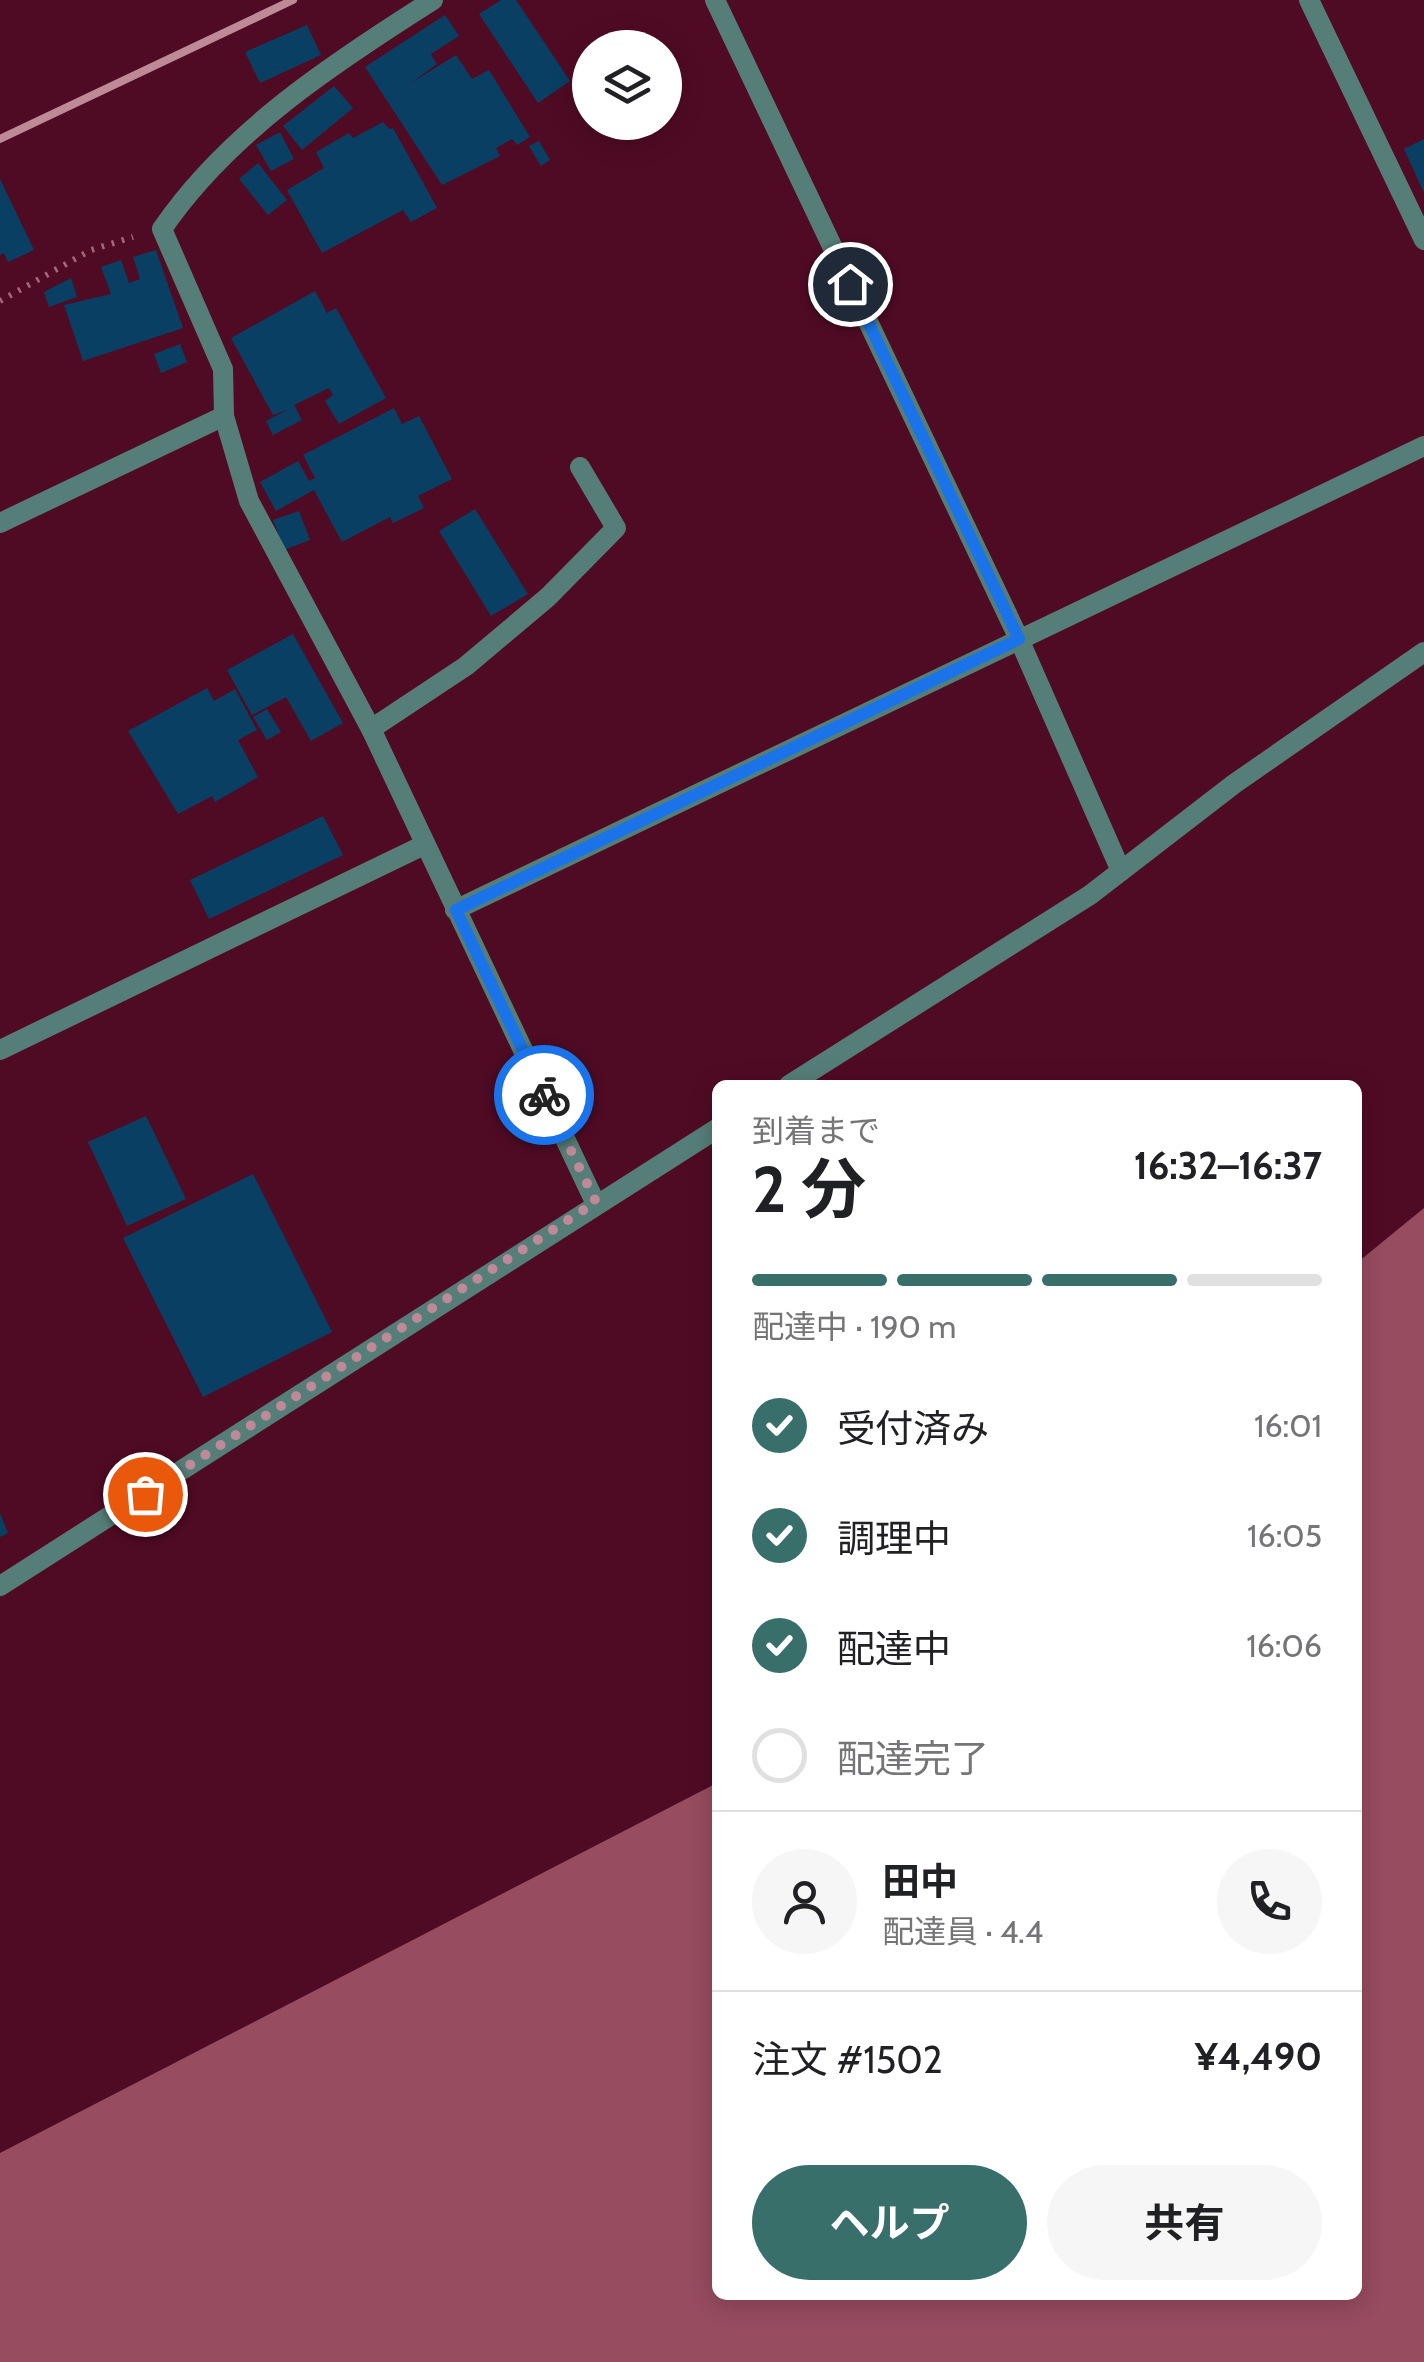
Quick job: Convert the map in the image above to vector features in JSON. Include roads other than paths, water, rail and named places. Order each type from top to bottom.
[{"type":"street","points":[[433,0],[246,132],[180,202],[162,228],[223,369],[224,416],[249,500],[371,729],[596,1202]]},
{"type":"street","points":[[715,0],[1019,639],[1121,871]]},
{"type":"street","points":[[1308,0],[1424,240]]},
{"type":"street","points":[[0,523],[224,416]]},
{"type":"street","points":[[456,910],[1424,446]]},
{"type":"street","points":[[371,729],[466,666],[548,597],[616,528],[580,468]]},
{"type":"street","points":[[797,1080],[1121,871],[1234,784],[1424,652]]},
{"type":"street","points":[[0,1050],[424,844]]},
{"type":"street","points":[[0,1586],[596,1202],[712,1132]]},
{"type":"railway","points":[[0,139],[293,0]]}]
